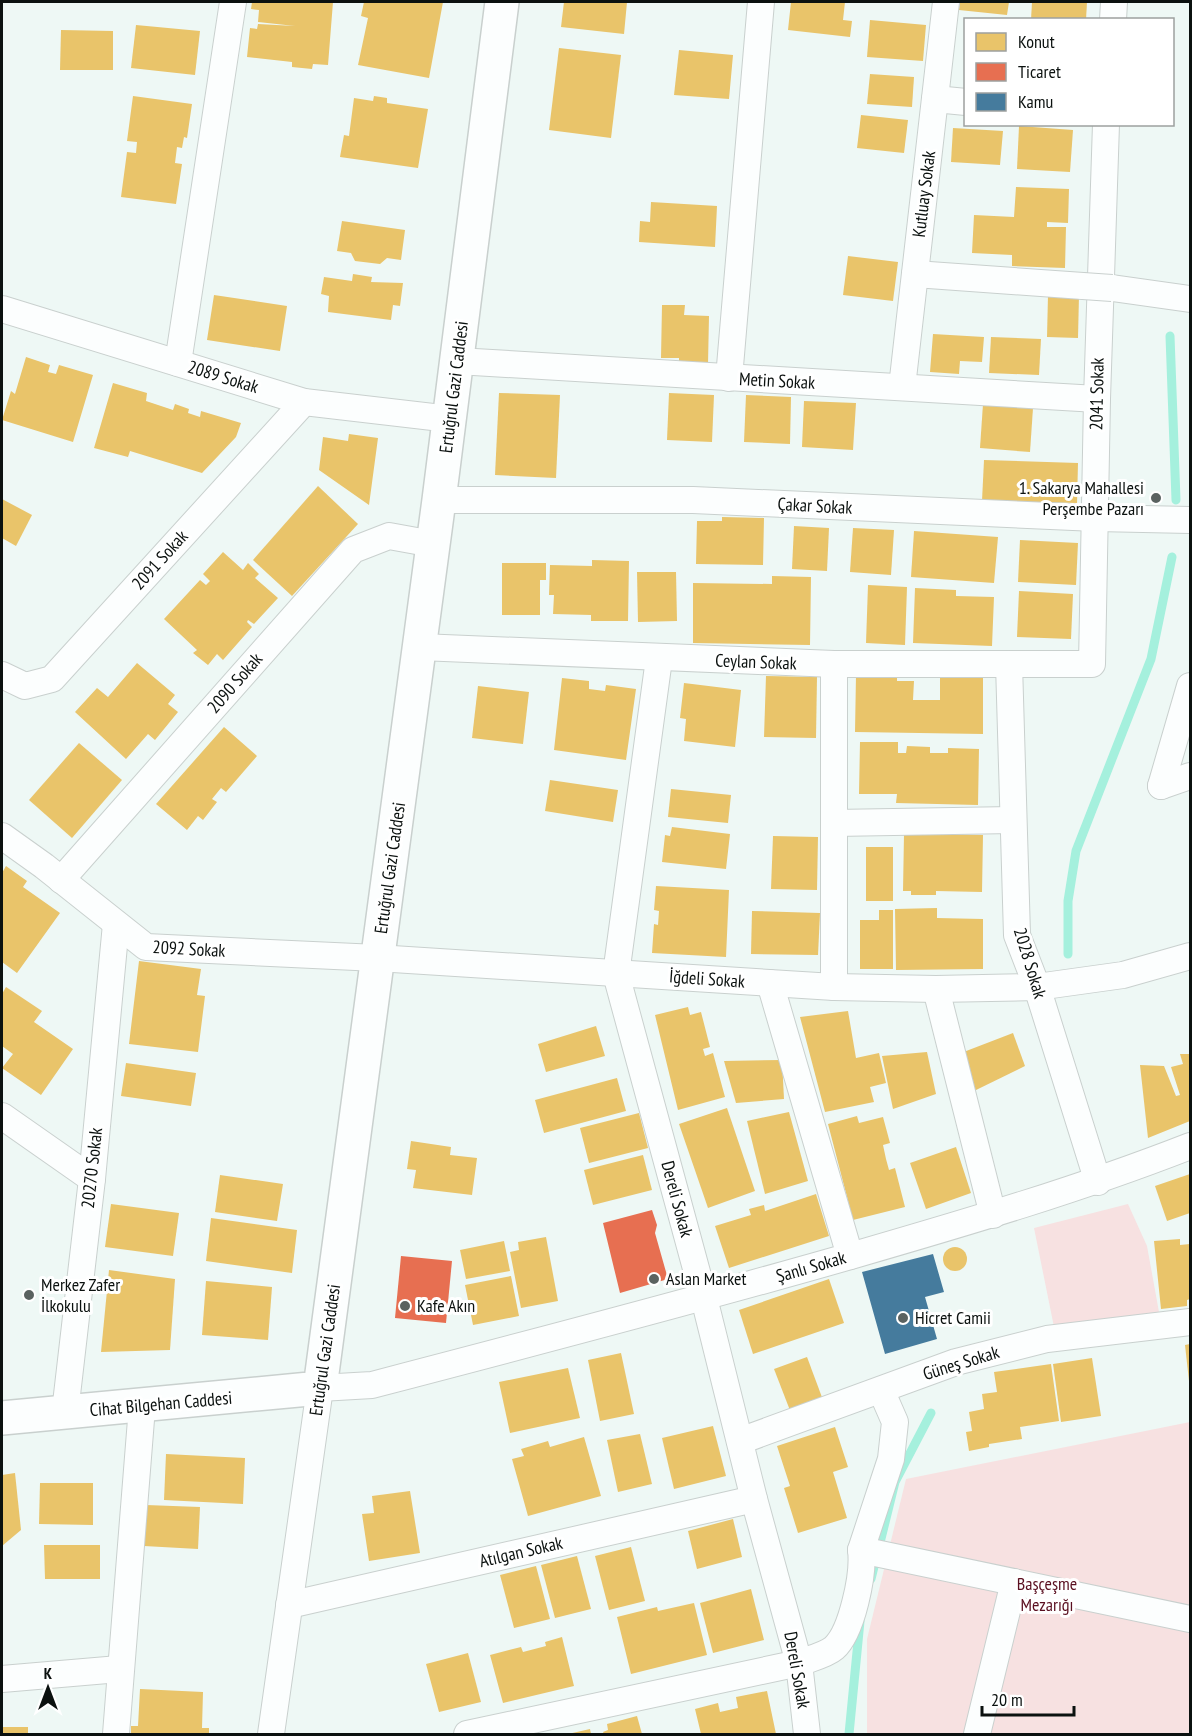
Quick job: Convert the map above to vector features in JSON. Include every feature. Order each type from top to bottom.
[{"type":"main road","name":"Ertuğrul Gazi Caddesi","points":[[321,1388],[440,500],[502,2]]},
{"type":"main road","name":"Cihat Bilgehan Caddesi","points":[[2,1418],[142,1407],[321,1388]]},
{"type":"street","points":[[178,363],[233,2]]},
{"type":"street","points":[[729,378],[761,2]]},
{"type":"street","name":"Kutluay Sokak","points":[[902,387],[946,2]]},
{"type":"street","points":[[1113,18],[1114,2]]},
{"type":"street","points":[[935,99],[964,102]]},
{"type":"street","name":"2041 Sokak","points":[[1092,664],[1097,399],[1106,126]]},
{"type":"street","points":[[915,274],[1112,288],[1191,299]]},
{"type":"street","name":"2089 Sokak","points":[[2,309],[304,402],[450,419]]},
{"type":"street","name":"Metin Sokak","points":[[458,362],[1097,399]]},
{"type":"street","name":"2091 Sokak","points":[[2,675],[25,686],[52,679],[304,402]]},
{"type":"street","name":"Çakar Sokak","points":[[440,500],[693,500],[1096,518],[1191,520]]},
{"type":"street","name":"2090 Sokak","points":[[61,880],[353,550],[389,536],[433,544]]},
{"type":"street","name":"Ceylan Sokak","points":[[420,646],[659,659],[834,664],[1092,664]]},
{"type":"street","name":"Dereli Sokak","points":[[659,659],[616,974],[704,1298],[754,1499],[799,1663],[807,1734]]},
{"type":"street","points":[[834,664],[834,987]]},
{"type":"street","name":"2028 Sokak","points":[[1009,664],[1017,935],[1037,987],[1098,1182]]},
{"type":"street","points":[[1191,686],[1161,786],[1191,776]]},
{"type":"street","points":[[834,823],[1013,820]]},
{"type":"street","name":"2092 Sokak","points":[[2,836],[146,947],[377,958]]},
{"type":"street","name":"20270 Sokak","points":[[65,1412],[92,1179],[116,924]]},
{"type":"street","name":"İğdeli Sokak","points":[[377,958],[834,987],[936,989],[1037,987],[1123,975],[1191,956]]},
{"type":"street","points":[[770,983],[850,1256]]},
{"type":"street","points":[[936,989],[993,1215]]},
{"type":"street","points":[[2,1116],[92,1179]]},
{"type":"street","name":"Şanlı Sokak","points":[[321,1388],[372,1385],[704,1298],[993,1215],[1098,1182],[1191,1146]]},
{"type":"street","name":"Güneş Sokak","points":[[740,1441],[957,1362],[1047,1339],[1191,1322]]},
{"type":"street","name":"Ertuğrul Gazi Caddesi","points":[[271,1734],[321,1388]]},
{"type":"street","points":[[467,1734],[799,1663],[833,1649],[846,1630],[863,1565],[873,1552],[891,1459],[895,1422],[881,1390]]},
{"type":"street","points":[[116,1734],[119,1669],[142,1407]]},
{"type":"street","name":"Atılgan Sokak","points":[[289,1605],[754,1499]]},
{"type":"street","points":[[873,1552],[1191,1619]]},
{"type":"street","points":[[977,1734],[1014,1582]]},
{"type":"street","points":[[2,1678],[119,1669]]},
{"type":"green space","points":[[1128,1204],[1147,1246],[1159,1312],[1054,1327],[1034,1228]]},
{"type":"green space","name":"Başçeşme Mezarığı","points":[[1190,1422],[1190,1734],[867,1734],[867,1639],[906,1479]]},
{"type":"building: Konut","points":[[252,2],[333,2],[328,65],[313,64],[312,69],[292,67],[292,62],[247,57],[250,28],[257,29],[258,24],[295,26],[258,22],[259,10],[251,9]]},
{"type":"building: Konut","points":[[364,2],[443,2],[429,78],[358,65],[368,18],[361,16]]},
{"type":"building: Konut","points":[[564,2],[627,2],[624,34],[561,27]]},
{"type":"building: Konut","points":[[791,2],[845,2],[843,20],[852,21],[850,37],[788,30]]},
{"type":"building: Konut","points":[[960,2],[1009,2],[1007,15],[959,10]]},
{"type":"building: Konut","points":[[1032,2],[1087,2],[1086,18],[1031,18]]},
{"type":"building: Konut","points":[[870,20],[926,25],[923,61],[867,57]]},
{"type":"building: Konut","points":[[136,25],[200,31],[195,75],[131,68]]},
{"type":"building: Konut","points":[[61,30],[113,31],[113,70],[60,70]]},
{"type":"building: Konut","points":[[559,48],[621,55],[611,138],[549,130]]},
{"type":"building: Konut","points":[[679,50],[733,55],[729,99],[674,95]]},
{"type":"building: Konut","points":[[870,74],[914,77],[912,107],[867,104]]},
{"type":"building: Konut","points":[[133,96],[192,104],[187,138],[184,137],[182,148],[177,147],[175,163],[182,164],[176,204],[121,197],[127,152],[136,153],[137,142],[127,141]]},
{"type":"building: Konut","points":[[374,96],[387,98],[387,103],[428,109],[418,168],[340,157],[344,135],[349,136],[354,98],[373,101]]},
{"type":"building: Konut","points":[[861,115],[908,120],[904,153],[857,148]]},
{"type":"building: Konut","points":[[1019,126],[1073,130],[1070,172],[1017,169]]},
{"type":"building: Konut","points":[[953,128],[1003,131],[1000,165],[951,162]]},
{"type":"building: Konut","points":[[1016,187],[1069,189],[1068,223],[1047,222],[1047,227],[1066,227],[1065,268],[1012,266],[1012,255],[972,253],[974,215],[1014,217]]},
{"type":"building: Konut","points":[[651,202],[717,206],[715,247],[639,242],[640,221],[650,222]]},
{"type":"building: Konut","points":[[342,221],[405,230],[401,260],[387,258],[380,264],[355,261],[351,253],[337,251]]},
{"type":"building: Konut","points":[[848,256],[898,262],[893,301],[843,295]]},
{"type":"building: Konut","points":[[353,274],[372,277],[371,282],[403,283],[400,306],[393,305],[391,320],[328,312],[329,296],[321,294],[324,277],[352,281]]},
{"type":"building: Konut","points":[[214,295],[287,306],[280,351],[207,340]]},
{"type":"building: Konut","points":[[1048,295],[1079,295],[1078,338],[1047,337]]},
{"type":"building: Konut","points":[[662,305],[685,305],[684,315],[709,316],[708,364],[679,364],[679,358],[661,358]]},
{"type":"building: Konut","points":[[933,334],[984,337],[982,362],[960,361],[959,374],[930,372]]},
{"type":"building: Konut","points":[[991,337],[1041,339],[1039,375],[989,373]]},
{"type":"building: Konut","points":[[26,357],[50,365],[48,372],[56,374],[59,365],[93,375],[73,442],[2,420],[11,391],[15,394]]},
{"type":"building: Konut","points":[[113,383],[147,393],[146,401],[173,410],[175,404],[189,409],[188,413],[200,417],[201,411],[241,423],[236,437],[202,473],[130,451],[128,457],[94,448]]},
{"type":"building: Konut","points":[[499,393],[560,395],[556,478],[495,475]]},
{"type":"building: Konut","points":[[669,393],[714,395],[712,442],[667,440]]},
{"type":"building: Konut","points":[[746,395],[791,397],[790,444],[744,442]]},
{"type":"building: Konut","points":[[804,401],[856,403],[853,450],[802,447]]},
{"type":"building: Konut","points":[[983,404],[1033,408],[1030,452],[980,448]]},
{"type":"building: Konut","points":[[349,434],[378,438],[369,505],[319,470],[323,437],[348,441]]},
{"type":"building: Konut","points":[[984,460],[1078,463],[1077,503],[982,501]]},
{"type":"building: Konut","points":[[318,486],[358,524],[292,596],[253,560]]},
{"type":"building: Konut","points":[[2,499],[32,515],[16,546],[2,538]]},
{"type":"building: Konut","points":[[722,517],[764,518],[763,565],[696,564],[697,521],[722,521]]},
{"type":"building: Konut","points":[[794,526],[829,528],[827,571],[792,569]]},
{"type":"building: Konut","points":[[853,528],[894,530],[891,575],[850,572]]},
{"type":"building: Konut","points":[[914,531],[998,537],[994,583],[911,577]]},
{"type":"building: Konut","points":[[1020,540],[1078,543],[1076,585],[1018,582]]},
{"type":"building: Konut","points":[[223,552],[243,570],[248,563],[259,574],[255,578],[278,598],[254,624],[248,620],[247,622],[252,627],[223,660],[217,654],[208,665],[193,653],[197,650],[164,619],[200,580],[206,585],[210,581],[203,574]]},
{"type":"building: Konut","points":[[592,560],[629,561],[628,621],[591,621],[591,615],[553,614],[554,595],[549,595],[550,565],[592,566]]},
{"type":"building: Konut","points":[[502,563],[546,563],[546,580],[540,580],[540,615],[502,615]]},
{"type":"building: Konut","points":[[637,572],[676,572],[677,621],[638,622]]},
{"type":"building: Konut","points":[[772,576],[811,577],[810,645],[693,643],[693,583],[772,584]]},
{"type":"building: Konut","points":[[868,585],[907,587],[905,645],[866,643]]},
{"type":"building: Konut","points":[[915,588],[956,590],[956,596],[994,597],[992,646],[913,643]]},
{"type":"building: Konut","points":[[1019,591],[1073,594],[1071,639],[1017,637]]},
{"type":"building: Konut","points":[[137,663],[175,695],[168,704],[178,712],[155,740],[148,734],[126,759],[75,712],[97,688],[108,697]]},
{"type":"building: Konut","points":[[940,674],[983,674],[983,734],[855,732],[856,675],[897,676],[897,681],[914,681],[913,700],[940,700]]},
{"type":"building: Konut","points":[[766,676],[817,677],[816,738],[764,737]]},
{"type":"building: Konut","points":[[562,678],[589,681],[589,689],[605,691],[606,685],[636,689],[626,760],[554,750]]},
{"type":"building: Konut","points":[[684,683],[741,690],[735,747],[684,741],[686,719],[680,718]]},
{"type":"building: Konut","points":[[478,686],[529,692],[523,744],[472,738]]},
{"type":"building: Konut","points":[[224,727],[257,756],[226,792],[221,788],[212,799],[217,802],[203,820],[198,816],[187,830],[156,804]]},
{"type":"building: Konut","points":[[860,742],[898,742],[898,753],[906,753],[907,746],[930,747],[930,753],[948,753],[948,748],[979,749],[978,805],[896,803],[897,794],[859,794]]},
{"type":"building: Konut","points":[[79,743],[122,780],[72,838],[29,800]]},
{"type":"building: Konut","points":[[550,780],[618,790],[613,822],[545,811]]},
{"type":"building: Konut","points":[[671,789],[731,795],[728,823],[668,817]]},
{"type":"building: Konut","points":[[672,827],[730,834],[726,869],[662,862],[665,835],[670,836]]},
{"type":"building: Konut","points":[[904,834],[983,835],[982,892],[936,891],[936,895],[911,895],[911,891],[903,891]]},
{"type":"building: Konut","points":[[773,836],[818,837],[817,890],[771,889]]},
{"type":"building: Konut","points":[[866,847],[893,847],[893,901],[866,901]]},
{"type":"building: Konut","points":[[6,866],[27,881],[23,887],[60,913],[17,973],[2,962],[2,873]]},
{"type":"building: Konut","points":[[656,886],[729,890],[726,957],[652,953],[654,924],[658,925],[659,911],[654,910]]},
{"type":"building: Konut","points":[[937,908],[937,918],[983,919],[983,969],[896,970],[895,909]]},
{"type":"building: Konut","points":[[879,910],[893,910],[893,969],[860,969],[860,920],[879,920]]},
{"type":"building: Konut","points":[[752,911],[820,913],[818,955],[751,954]]},
{"type":"building: Konut","points":[[139,961],[201,969],[197,995],[205,996],[198,1052],[129,1044]]},
{"type":"building: Konut","points":[[6,987],[42,1011],[34,1022],[73,1049],[41,1095],[2,1068],[13,1054],[2,1046],[2,994]]},
{"type":"building: Konut","points":[[688,1007],[690,1015],[701,1012],[710,1047],[703,1049],[705,1056],[713,1053],[725,1097],[678,1110],[655,1015]]},
{"type":"building: Konut","points":[[848,1011],[856,1058],[879,1053],[886,1083],[870,1087],[874,1102],[825,1112],[800,1017]]},
{"type":"building: Konut","points":[[596,1026],[605,1056],[546,1072],[538,1044]]},
{"type":"building: Konut","points":[[1013,1033],[1025,1066],[974,1091],[961,1053]]},
{"type":"building: Konut","points":[[927,1052],[936,1094],[893,1109],[882,1056]]},
{"type":"building: Konut","points":[[1180,1054],[1190,1054],[1190,1121],[1148,1138],[1140,1065],[1164,1066],[1176,1096],[1180,1095],[1171,1067],[1183,1064]]},
{"type":"building: Konut","points":[[782,1060],[784,1099],[736,1103],[724,1061]]},
{"type":"building: Konut","points":[[126,1063],[196,1073],[191,1106],[121,1096]]},
{"type":"building: Konut","points":[[617,1078],[626,1111],[544,1133],[535,1100]]},
{"type":"building: Konut","points":[[727,1108],[755,1191],[708,1208],[679,1124]]},
{"type":"building: Konut","points":[[789,1112],[808,1181],[765,1194],[747,1121]]},
{"type":"building: Konut","points":[[639,1113],[648,1148],[589,1163],[580,1128]]},
{"type":"building: Konut","points":[[857,1116],[859,1123],[883,1117],[890,1143],[883,1145],[886,1159],[889,1170],[895,1168],[905,1207],[853,1220],[828,1124]]},
{"type":"building: Konut","points":[[411,1141],[451,1147],[450,1155],[477,1158],[472,1195],[413,1188],[416,1170],[407,1169]]},
{"type":"building: Konut","points":[[956,1147],[971,1193],[926,1209],[910,1163]]},
{"type":"building: Konut","points":[[643,1155],[652,1190],[593,1205],[584,1170]]},
{"type":"building: Konut","points":[[1190,1174],[1190,1213],[1167,1221],[1155,1186]]},
{"type":"building: Konut","points":[[220,1175],[283,1184],[277,1221],[215,1212]]},
{"type":"building: Konut","points":[[816,1194],[829,1236],[729,1268],[715,1226],[751,1215],[749,1209],[764,1205],[765,1211]]},
{"type":"building: Konut","points":[[111,1204],[179,1213],[173,1256],[105,1247]]},
{"type":"building: Konut","points":[[211,1218],[297,1230],[292,1273],[206,1261]]},
{"type":"building: Konut","points":[[546,1237],[558,1301],[521,1308],[510,1252],[519,1250],[518,1242]]},
{"type":"building: Konut","points":[[1180,1239],[1180,1245],[1190,1244],[1190,1299],[1187,1300],[1187,1306],[1161,1309],[1154,1241]]},
{"type":"building: Konut","points":[[504,1241],[510,1271],[466,1279],[460,1250]]},
{"type":"building: Konut","points":[[955,1247],[960,1248],[966,1254],[966,1264],[960,1270],[955,1271],[950,1270],[944,1264],[943,1259],[944,1254],[950,1248]]},
{"type":"building: Konut","points":[[109,1270],[175,1279],[170,1350],[101,1352]]},
{"type":"building: Konut","points":[[511,1276],[519,1316],[473,1325],[465,1285]]},
{"type":"building: Konut","points":[[829,1279],[844,1323],[753,1354],[739,1310]]},
{"type":"building: Konut","points":[[206,1281],[272,1287],[268,1340],[202,1335]]},
{"type":"building: Konut","points":[[1190,1344],[1190,1381],[1189,1381],[1185,1345]]},
{"type":"building: Konut","points":[[621,1353],[634,1414],[600,1421],[588,1360]]},
{"type":"building: Konut","points":[[807,1357],[823,1400],[791,1413],[774,1369]]},
{"type":"building: Konut","points":[[1092,1358],[1101,1416],[1061,1422],[1053,1364]]},
{"type":"building: Konut","points":[[1051,1364],[1059,1421],[1020,1427],[1022,1439],[989,1444],[989,1447],[969,1451],[966,1432],[972,1431],[969,1412],[984,1409],[982,1394],[997,1392],[994,1372]]},
{"type":"building: Konut","points":[[568,1368],[580,1418],[510,1433],[499,1382]]},
{"type":"building: Konut","points":[[713,1426],[726,1476],[674,1489],[662,1438]]},
{"type":"building: Konut","points":[[835,1427],[848,1467],[833,1472],[847,1518],[798,1533],[784,1488],[790,1486],[777,1446]]},
{"type":"building: Konut","points":[[640,1434],[652,1484],[618,1492],[607,1440]]},
{"type":"building: Konut","points":[[584,1437],[601,1496],[528,1516],[512,1459],[524,1456],[521,1449],[548,1441],[550,1447]]},
{"type":"building: Konut","points":[[166,1454],[245,1458],[243,1504],[164,1500]]},
{"type":"building: Konut","points":[[15,1473],[21,1530],[2,1546],[2,1475]]},
{"type":"building: Konut","points":[[40,1483],[93,1483],[93,1525],[39,1524]]},
{"type":"building: Konut","points":[[410,1491],[420,1553],[369,1561],[362,1514],[374,1513],[372,1496]]},
{"type":"building: Konut","points":[[146,1505],[200,1507],[198,1549],[144,1546]]},
{"type":"building: Konut","points":[[733,1519],[742,1557],[697,1569],[688,1531]]},
{"type":"building: Konut","points":[[44,1545],[100,1545],[100,1579],[45,1579]]},
{"type":"building: Konut","points":[[631,1547],[645,1601],[609,1610],[595,1556]]},
{"type":"building: Konut","points":[[577,1556],[591,1609],[555,1618],[541,1565]]},
{"type":"building: Konut","points":[[536,1566],[550,1619],[514,1628],[500,1575]]},
{"type":"building: Konut","points":[[751,1589],[764,1640],[713,1653],[700,1603]]},
{"type":"building: Konut","points":[[694,1603],[707,1655],[631,1674],[617,1617],[657,1607],[658,1611]]},
{"type":"building: Konut","points":[[562,1637],[574,1686],[503,1703],[490,1655],[521,1647],[523,1652],[546,1646],[545,1642]]},
{"type":"building: Konut","points":[[468,1653],[481,1702],[439,1712],[426,1664]]},
{"type":"building: Konut","points":[[140,1689],[203,1692],[202,1728],[209,1728],[209,1734],[131,1734],[131,1726],[138,1726]]},
{"type":"building: Konut","points":[[767,1691],[776,1734],[701,1734],[695,1709],[718,1703],[720,1712],[738,1708],[736,1697]]},
{"type":"building: Konut","points":[[637,1716],[642,1734],[604,1734],[603,1732],[608,1730],[607,1724]]},
{"type":"building: Konut","points":[[2,1727],[28,1727],[28,1734],[2,1734]]},
{"type":"building: Konut","points":[[590,1729],[591,1734],[568,1734]]},
{"type":"building: Ticaret","points":[[652,1210],[657,1225],[655,1233],[668,1279],[620,1293],[603,1223]]},
{"type":"building: Ticaret","points":[[401,1256],[452,1261],[446,1323],[395,1318]]},
{"type":"building: Kamu","name":"Hicret Camii","points":[[933,1254],[944,1292],[925,1297],[937,1339],[885,1354],[862,1272]]},
{"type":"waterway","points":[[1170,336],[1176,500]]},
{"type":"waterway","points":[[1068,954],[1068,901],[1076,851],[1151,659],[1172,557]]},
{"type":"waterway","points":[[871,1579],[895,1482],[931,1413]]},
{"type":"waterway","points":[[849,1734],[860,1621]]},
{"type":"place","name":"1. Sakarya Mahallesi Perşembe Pazarı","points":[[1156,498]]},
{"type":"place","name":"Aslan Market","points":[[654,1279]]},
{"type":"place","name":"Merkez Zafer İlkokulu","points":[[29,1295]]},
{"type":"place","name":"Kafe Akın","points":[[405,1306]]},
{"type":"place","name":"Hicret Camii","points":[[903,1318]]}]
